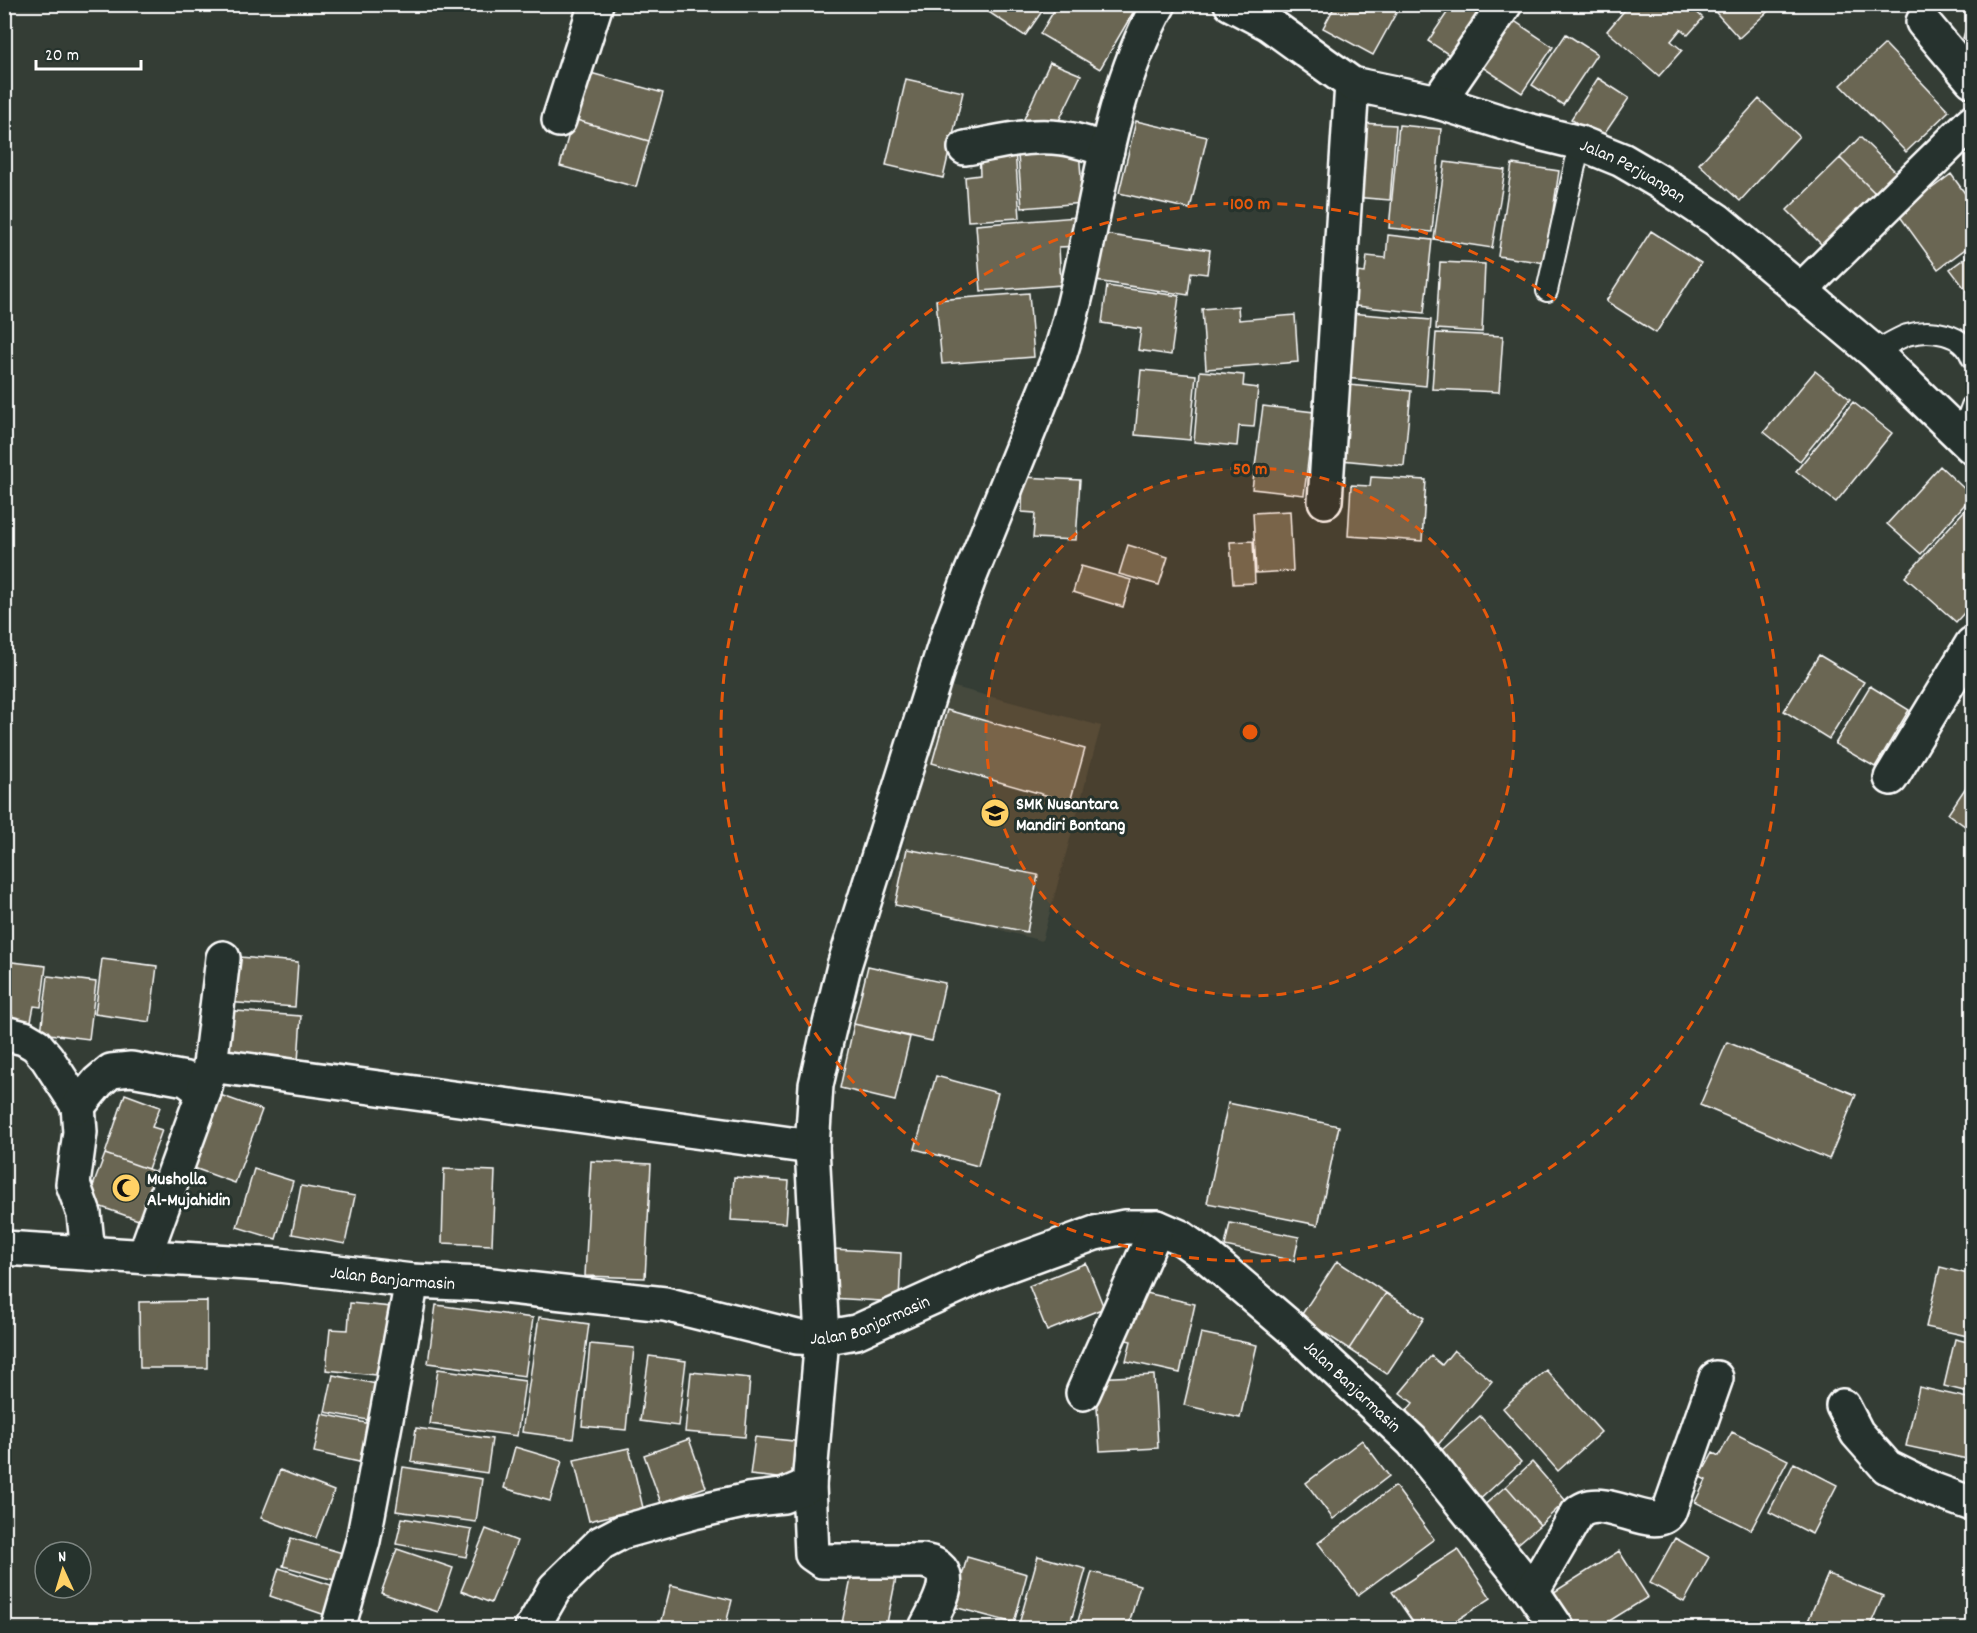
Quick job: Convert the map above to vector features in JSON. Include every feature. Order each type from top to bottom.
[{"type":"street","points":[[559,120],[597,4]]},
{"type":"street","points":[[926,1629],[943,1594],[944,1576],[935,1563],[822,1561],[812,1554],[809,1492],[822,1338],[812,1147],[816,1085],[844,966],[948,635],[1055,365],[1070,321],[1107,150],[1133,59],[1159,4]]},
{"type":"street","name":"Jalan Perjuangan","points":[[1231,4],[1269,24],[1352,84],[1438,102],[1527,130],[1580,143],[1622,160],[1717,220],[1969,430]]},
{"type":"street","points":[[1438,102],[1505,4]]},
{"type":"street","points":[[1923,22],[1972,80]]},
{"type":"street","points":[[1325,501],[1352,84]]},
{"type":"street","points":[[1800,291],[1972,122]]},
{"type":"street","points":[[965,148],[1027,137],[1046,137],[1062,138],[1107,150]]},
{"type":"street","points":[[1891,778],[1972,644]]},
{"type":"street","points":[[144,1257],[207,1078],[223,958]]},
{"type":"street","points":[[4,1033],[24,1038],[36,1046],[78,1106],[80,1132],[73,1184],[84,1215],[88,1253]]},
{"type":"street","points":[[78,1106],[98,1082],[111,1071],[131,1069],[186,1079],[207,1078],[812,1147]]},
{"type":"street","name":"Jalan Banjarmasin","points":[[4,1248],[279,1265],[412,1281],[483,1284],[665,1304],[797,1337],[822,1338],[856,1332],[992,1271],[1095,1233],[1125,1227],[1157,1227],[1180,1238],[1209,1258],[1291,1328],[1412,1441],[1532,1591],[1557,1629]]},
{"type":"street","points":[[1083,1393],[1157,1227]]},
{"type":"street","points":[[338,1629],[363,1541],[412,1281]]},
{"type":"street","points":[[1532,1591],[1582,1509],[1600,1506],[1657,1520],[1666,1516],[1716,1378]]},
{"type":"street","points":[[1843,1406],[1857,1433],[1887,1467],[1934,1490],[1972,1504]]},
{"type":"street","points":[[532,1629],[555,1588],[601,1543],[621,1532],[748,1500],[809,1492]]},
{"type":"lane","points":[[1546,291],[1580,143]]},
{"type":"lane","points":[[1874,352],[1907,335],[1926,332],[1952,336],[1970,352],[1972,358]]},
{"type":"shaded area","name":"SMK Nusantara Mandiri Bontang","points":[[947,685],[1101,726],[1042,941],[889,900]]},
{"type":"building","points":[[982,4],[1047,4],[1025,36],[981,7]]},
{"type":"building","points":[[1058,4],[1138,4],[1100,69],[1040,34]]},
{"type":"building","points":[[1336,4],[1401,4],[1373,55],[1323,28]]},
{"type":"building","points":[[1453,4],[1479,4],[1492,13],[1460,62],[1428,41]]},
{"type":"building","points":[[1609,4],[1626,4],[1620,12]]},
{"type":"building","points":[[1630,4],[1688,4],[1703,18],[1688,35],[1681,29],[1671,41],[1682,50],[1659,76],[1607,31]]},
{"type":"building","points":[[1708,4],[1776,4],[1739,38]]},
{"type":"building","points":[[1972,8],[1972,41],[1963,38]]},
{"type":"building","points":[[1507,16],[1553,47],[1522,93],[1476,63]]},
{"type":"building","points":[[1566,34],[1597,54],[1563,105],[1532,85]]},
{"type":"building","points":[[1885,44],[1949,111],[1906,152],[1841,85]]},
{"type":"building","points":[[1050,62],[1081,75],[1053,133],[1024,119]]},
{"type":"building","points":[[587,72],[663,93],[649,141],[573,119]]},
{"type":"building","points":[[1598,78],[1629,98],[1601,139],[1571,119]]},
{"type":"building","points":[[906,79],[963,92],[943,178],[886,165]]},
{"type":"building","points":[[1759,99],[1799,136],[1740,201],[1699,164]]},
{"type":"building","points":[[573,119],[649,141],[636,187],[560,166]]},
{"type":"building","points":[[1136,121],[1207,137],[1190,209],[1119,193]]},
{"type":"building","points":[[1360,123],[1396,125],[1390,200],[1353,197]]},
{"type":"building","points":[[1399,125],[1441,129],[1432,232],[1389,228]]},
{"type":"building","points":[[1860,137],[1898,174],[1877,195],[1840,158]]},
{"type":"building","points":[[1015,150],[1020,218],[968,221],[965,177],[980,175],[979,153]]},
{"type":"building","points":[[1079,150],[1083,203],[1022,208],[1018,155]]},
{"type":"building","points":[[1840,158],[1877,195],[1824,247],[1787,210]]},
{"type":"building","points":[[1445,162],[1505,170],[1492,248],[1434,239]]},
{"type":"building","points":[[1512,164],[1559,171],[1545,263],[1498,256]]},
{"type":"building","points":[[1951,174],[1972,203],[1972,244],[1938,269],[1891,204],[1925,180],[1931,189]]},
{"type":"building","points":[[1077,217],[1080,246],[1059,247],[1061,285],[981,291],[976,225]]},
{"type":"building","points":[[1651,231],[1701,263],[1656,333],[1606,301]]},
{"type":"building","points":[[1103,234],[1210,250],[1207,274],[1191,272],[1188,295],[1096,281]]},
{"type":"building","points":[[1388,235],[1432,240],[1424,313],[1346,305],[1350,271],[1365,273],[1367,256],[1386,258]]},
{"type":"building","points":[[1972,253],[1972,298],[1950,269]]},
{"type":"building","points":[[1440,262],[1485,264],[1482,332],[1436,329]]},
{"type":"building","points":[[1107,286],[1179,296],[1171,355],[1138,350],[1141,329],[1102,323]]},
{"type":"building","points":[[1029,293],[1034,357],[942,364],[936,300]]},
{"type":"building","points":[[1238,306],[1239,320],[1295,315],[1298,362],[1206,369],[1202,309]]},
{"type":"building","points":[[1350,313],[1431,320],[1426,386],[1345,378]]},
{"type":"building","points":[[1436,333],[1503,336],[1499,392],[1432,389]]},
{"type":"building","points":[[1141,370],[1196,375],[1190,440],[1135,435]]},
{"type":"building","points":[[1200,371],[1244,375],[1243,386],[1258,388],[1254,427],[1239,426],[1237,446],[1194,442]]},
{"type":"building","points":[[1815,371],[1850,399],[1800,461],[1764,432]]},
{"type":"building","points":[[1349,385],[1411,391],[1404,466],[1341,460]]},
{"type":"building","points":[[1853,402],[1892,433],[1836,502],[1796,471]]},
{"type":"building","points":[[1263,406],[1314,412],[1304,495],[1252,489]]},
{"type":"building","points":[[1940,466],[1972,496],[1921,554],[1887,524]]},
{"type":"building","points":[[1023,477],[1080,480],[1076,540],[1033,538],[1035,513],[1022,512]]},
{"type":"building","points":[[1371,477],[1426,480],[1422,541],[1348,536],[1351,485],[1370,486]]},
{"type":"building","points":[[1972,502],[1972,604],[1956,622],[1905,577]]},
{"type":"building","points":[[1290,511],[1293,571],[1256,573],[1253,513]]},
{"type":"building","points":[[1253,541],[1255,583],[1233,584],[1230,542]]},
{"type":"building","points":[[1128,545],[1168,557],[1159,585],[1119,574]]},
{"type":"building","points":[[1081,566],[1131,580],[1123,607],[1073,592]]},
{"type":"building","points":[[1819,655],[1864,682],[1829,739],[1784,711]]},
{"type":"building","points":[[1870,686],[1909,710],[1875,767],[1835,744]]},
{"type":"building","points":[[947,710],[1085,749],[1070,802],[932,763]]},
{"type":"building","points":[[1972,778],[1972,831],[1948,814]]},
{"type":"building","points":[[907,849],[1038,875],[1027,932],[895,905]]},
{"type":"building","points":[[228,956],[298,962],[295,1007],[225,1002]]},
{"type":"building","points":[[102,959],[157,966],[150,1022],[95,1014]]},
{"type":"building","points":[[4,961],[46,966],[41,1007],[34,1006],[31,1021],[4,1018]]},
{"type":"building","points":[[868,966],[945,983],[932,1041],[854,1024]]},
{"type":"building","points":[[48,976],[96,982],[89,1039],[41,1033]]},
{"type":"building","points":[[222,1010],[301,1016],[298,1062],[218,1056]]},
{"type":"building","points":[[854,1024],[910,1037],[895,1101],[840,1088]]},
{"type":"building","points":[[1727,1042],[1856,1095],[1829,1159],[1700,1105]]},
{"type":"building","points":[[936,1076],[998,1093],[978,1166],[915,1149]]},
{"type":"building","points":[[125,1094],[160,1107],[152,1127],[162,1130],[148,1169],[105,1154]]},
{"type":"building","points":[[220,1095],[262,1110],[235,1183],[194,1168]]},
{"type":"building","points":[[1228,1103],[1339,1126],[1318,1225],[1207,1203]]},
{"type":"building","name":"Musholla Al-Mujahidin","points":[[105,1154],[165,1175],[147,1223],[87,1202]]},
{"type":"building","points":[[591,1161],[651,1164],[645,1278],[585,1276]]},
{"type":"building","points":[[254,1169],[293,1181],[276,1239],[237,1227]]},
{"type":"building","points":[[444,1169],[495,1171],[492,1245],[442,1243]]},
{"type":"building","points":[[734,1177],[789,1181],[786,1223],[731,1220]]},
{"type":"building","points":[[301,1186],[355,1196],[345,1244],[292,1234]]},
{"type":"building","points":[[1230,1223],[1299,1237],[1294,1261],[1225,1246]]},
{"type":"building","points":[[833,1249],[901,1253],[899,1302],[830,1298]]},
{"type":"building","points":[[1337,1261],[1386,1293],[1349,1349],[1300,1317]]},
{"type":"building","points":[[1086,1263],[1104,1308],[1047,1331],[1029,1286]]},
{"type":"building","points":[[1940,1267],[1972,1275],[1972,1337],[1926,1327]]},
{"type":"building","points":[[1142,1292],[1195,1304],[1180,1373],[1126,1361],[1131,1341],[1121,1339],[1128,1310],[1137,1313]]},
{"type":"building","points":[[1386,1293],[1424,1318],[1387,1374],[1349,1349]]},
{"type":"building","points":[[207,1301],[207,1368],[140,1368],[139,1302]]},
{"type":"building","points":[[350,1303],[392,1307],[385,1376],[326,1370],[330,1329],[348,1330]]},
{"type":"building","points":[[436,1305],[533,1318],[525,1376],[428,1363]]},
{"type":"building","points":[[539,1317],[589,1324],[573,1439],[522,1432]]},
{"type":"building","points":[[1201,1333],[1257,1345],[1240,1418],[1184,1405]]},
{"type":"building","points":[[1955,1339],[1972,1343],[1972,1393],[1944,1386]]},
{"type":"building","points":[[590,1344],[634,1348],[626,1430],[582,1426]]},
{"type":"building","points":[[1454,1350],[1492,1381],[1437,1446],[1402,1417],[1413,1403],[1400,1393],[1431,1356],[1442,1365]]},
{"type":"building","points":[[649,1356],[686,1361],[678,1426],[640,1421]]},
{"type":"building","points":[[438,1369],[525,1381],[517,1436],[430,1424]]},
{"type":"building","points":[[1546,1370],[1601,1432],[1558,1471],[1503,1408]]},
{"type":"building","points":[[691,1372],[750,1378],[745,1437],[685,1432]]},
{"type":"building","points":[[333,1375],[386,1386],[378,1422],[325,1412]]},
{"type":"building","points":[[1154,1375],[1158,1448],[1100,1451],[1095,1378]]},
{"type":"building","points":[[1919,1387],[1972,1399],[1972,1460],[1906,1446]]},
{"type":"building","points":[[322,1414],[376,1425],[368,1464],[314,1452]]},
{"type":"building","points":[[1480,1416],[1521,1462],[1476,1503],[1434,1457]]},
{"type":"building","points":[[416,1428],[492,1439],[487,1473],[411,1462]]},
{"type":"building","points":[[1732,1432],[1788,1460],[1751,1530],[1695,1502],[1706,1480],[1700,1477],[1713,1453],[1719,1456]]},
{"type":"building","points":[[755,1437],[803,1442],[798,1480],[750,1475]]},
{"type":"building","points":[[689,1439],[706,1487],[661,1503],[644,1455]]},
{"type":"building","points":[[1362,1440],[1389,1476],[1333,1519],[1306,1483]]},
{"type":"building","points":[[515,1447],[562,1461],[550,1501],[504,1488]]},
{"type":"building","points":[[629,1448],[643,1508],[589,1521],[574,1460]]},
{"type":"building","points":[[1532,1462],[1566,1501],[1540,1525],[1506,1486]]},
{"type":"building","points":[[1794,1463],[1837,1485],[1812,1534],[1769,1512]]},
{"type":"building","points":[[403,1467],[482,1479],[476,1522],[396,1511]]},
{"type":"building","points":[[280,1470],[334,1491],[316,1538],[261,1518]]},
{"type":"building","points":[[1395,1486],[1434,1539],[1358,1595],[1318,1543]]},
{"type":"building","points":[[1506,1486],[1540,1525],[1507,1553],[1473,1515]]},
{"type":"building","points":[[402,1518],[472,1530],[466,1557],[396,1544]]},
{"type":"building","points":[[486,1529],[517,1541],[491,1603],[461,1591]]},
{"type":"building","points":[[291,1538],[346,1554],[338,1581],[283,1566]]},
{"type":"building","points":[[1675,1538],[1709,1557],[1684,1602],[1650,1583]]},
{"type":"building","points":[[397,1549],[453,1568],[438,1612],[381,1593]]},
{"type":"building","points":[[1458,1549],[1491,1598],[1445,1628],[1417,1628],[1392,1592]]},
{"type":"building","points":[[1619,1551],[1648,1597],[1598,1628],[1573,1628],[1551,1594]]},
{"type":"building","points":[[1038,1556],[1086,1569],[1069,1628],[1034,1628],[1019,1624]]},
{"type":"building","points":[[967,1557],[1027,1574],[1014,1623],[954,1607]]},
{"type":"building","points":[[279,1568],[337,1587],[328,1616],[270,1596]]},
{"type":"building","points":[[853,1569],[896,1578],[886,1628],[841,1628]]},
{"type":"building","points":[[1092,1572],[1140,1585],[1128,1628],[1076,1628]]},
{"type":"building","points":[[1828,1574],[1883,1596],[1869,1628],[1805,1628]]},
{"type":"building","points":[[671,1585],[732,1600],[725,1628],[660,1628]]},
{"type":"place","name":"SMK Nusantara Mandiri Bontang","points":[[995,813]]},
{"type":"place","name":"Musholla Al-Mujahidin","points":[[126,1188]]}]
